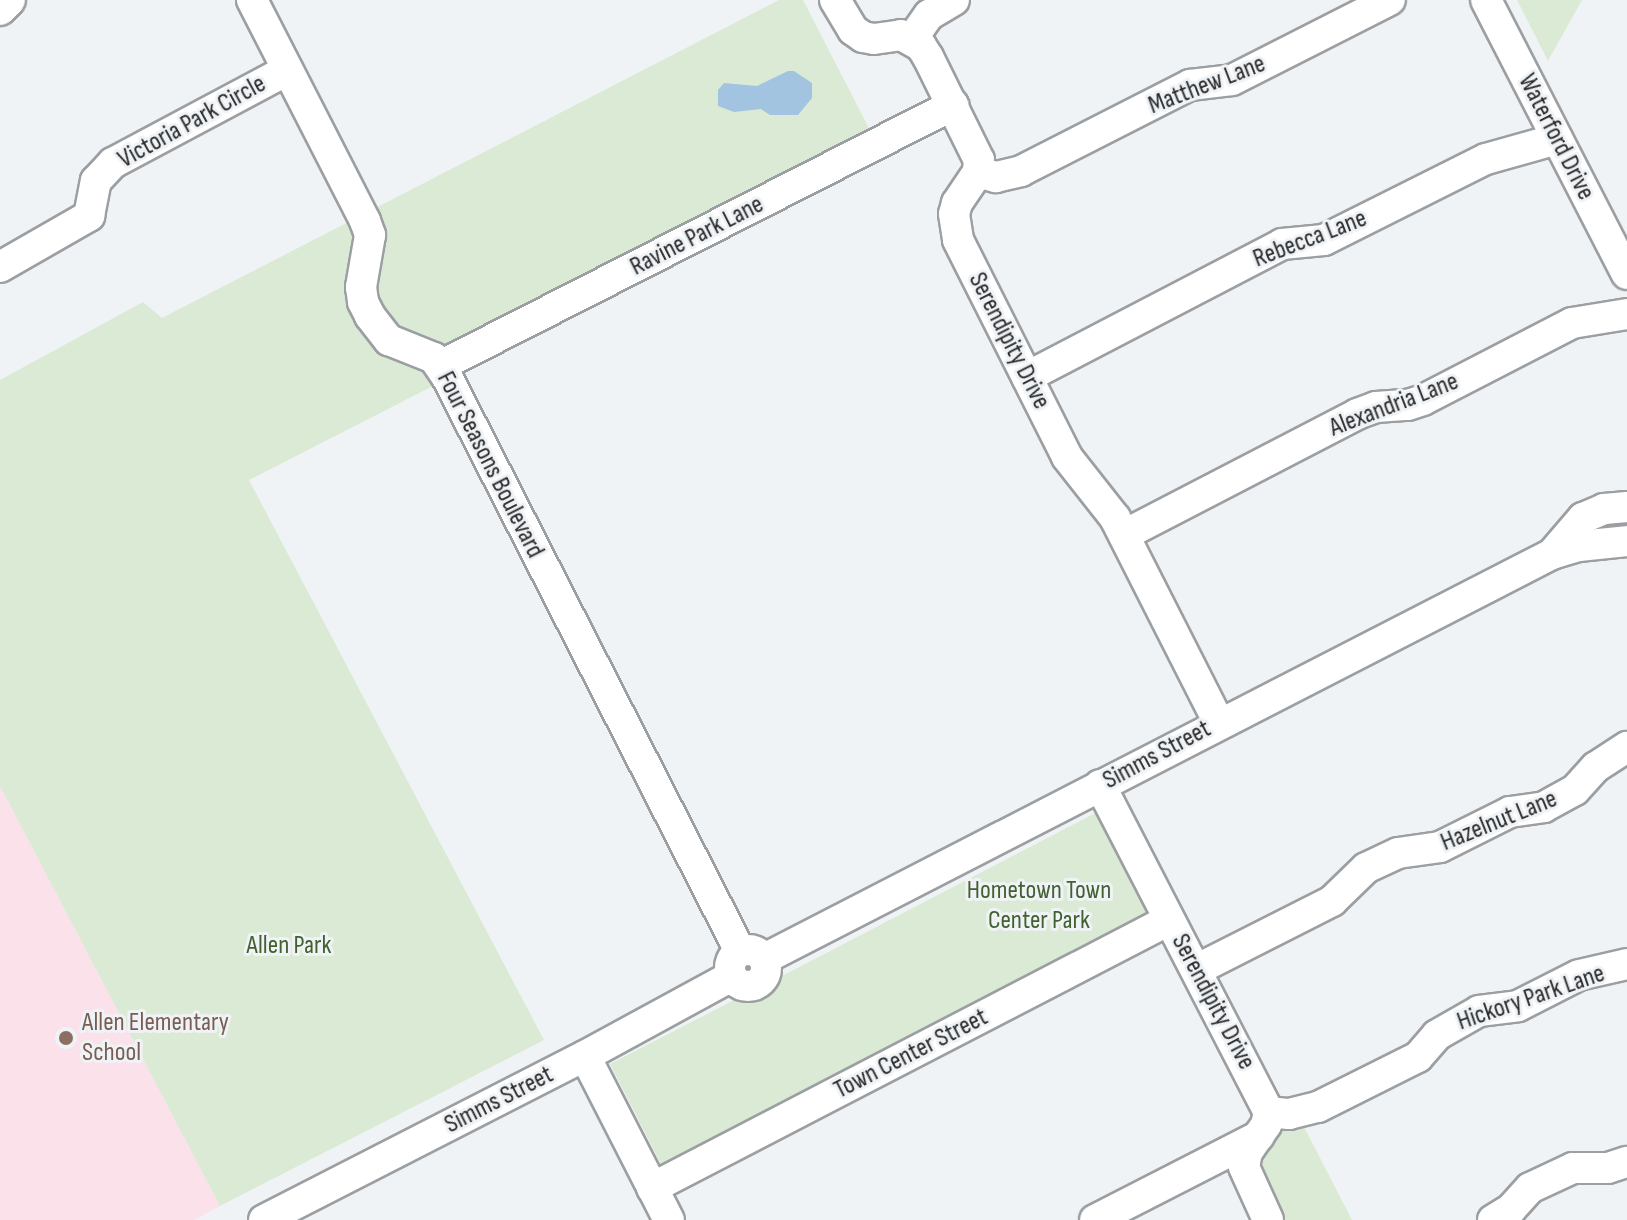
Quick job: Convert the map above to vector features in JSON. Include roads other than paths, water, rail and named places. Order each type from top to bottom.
[{"type":"street","points":[[0,10],[10,0]]},
{"type":"street","name":"Four Seasons Boulevard","points":[[252,0],[365,221],[370,235],[361,287],[363,302],[370,316],[389,340],[434,358],[440,366],[745,962]]},
{"type":"street","points":[[835,0],[853,30],[863,37],[874,39],[901,35],[912,39],[928,57],[974,145],[978,172]]},
{"type":"street","points":[[912,39],[929,15],[954,0]]},
{"type":"street","name":"Matthew Lane","points":[[978,172],[996,177],[1021,171],[1190,85],[1232,80],[1390,0]]},
{"type":"street","name":"Waterford Drive","points":[[1486,0],[1627,274]]},
{"type":"street","name":"Victoria Park Circle","points":[[0,267],[89,216],[96,181],[113,163],[287,70]]},
{"type":"street","name":"Ravine Park Lane","points":[[440,366],[953,105]]},
{"type":"street","name":"Rebecca Lane","points":[[1027,377],[1282,244],[1324,240],[1486,159],[1557,139]]},
{"type":"street","name":"Serendipity Drive","points":[[978,172],[957,203],[954,226],[1075,471],[1103,501],[1124,535],[1219,723]]},
{"type":"street","name":"Alexandria Lane","points":[[1124,535],[1357,414],[1376,407],[1408,405],[1423,400],[1572,323],[1627,314]]},
{"type":"street","name":"Simms Street","points":[[1552,554],[1583,518],[1604,509],[1627,507]]},
{"type":"street","name":"Simms Street","points":[[264,1220],[585,1056],[745,962],[1552,554],[1579,546],[1627,541]]},
{"type":"street","name":"Hazelnut Lane","points":[[1196,970],[1332,901],[1366,868],[1398,853],[1440,847],[1503,815],[1544,807],[1575,790],[1596,767],[1627,747]]},
{"type":"street","name":"Serendipity Drive","points":[[1100,785],[1196,970],[1264,1124]]},
{"type":"street","name":"Town Center Street","points":[[652,1188],[1169,920]]},
{"type":"street","name":"Hickory Park Lane","points":[[1095,1220],[1264,1124],[1318,1107],[1418,1057],[1437,1035],[1479,1011],[1518,1006],[1579,975],[1627,964]]},
{"type":"street","points":[[585,1056],[669,1220]]},
{"type":"street","points":[[1264,1124],[1247,1152],[1244,1167],[1247,1181],[1268,1220]]},
{"type":"street","points":[[1493,1220],[1511,1209],[1530,1188],[1573,1168],[1608,1168],[1627,1162]]},
{"type":"water","points":[[794,71],[812,83],[812,98],[798,115],[770,115],[761,109],[734,112],[718,106],[718,90],[724,83],[757,86]]},
{"type":"place","name":"Allen Elementary School","points":[[66,1038]]},
{"type":"park label","name":"Hometown Town Center Park","points":[[1039,906]]},
{"type":"park label","name":"Allen Park","points":[[289,946]]}]
